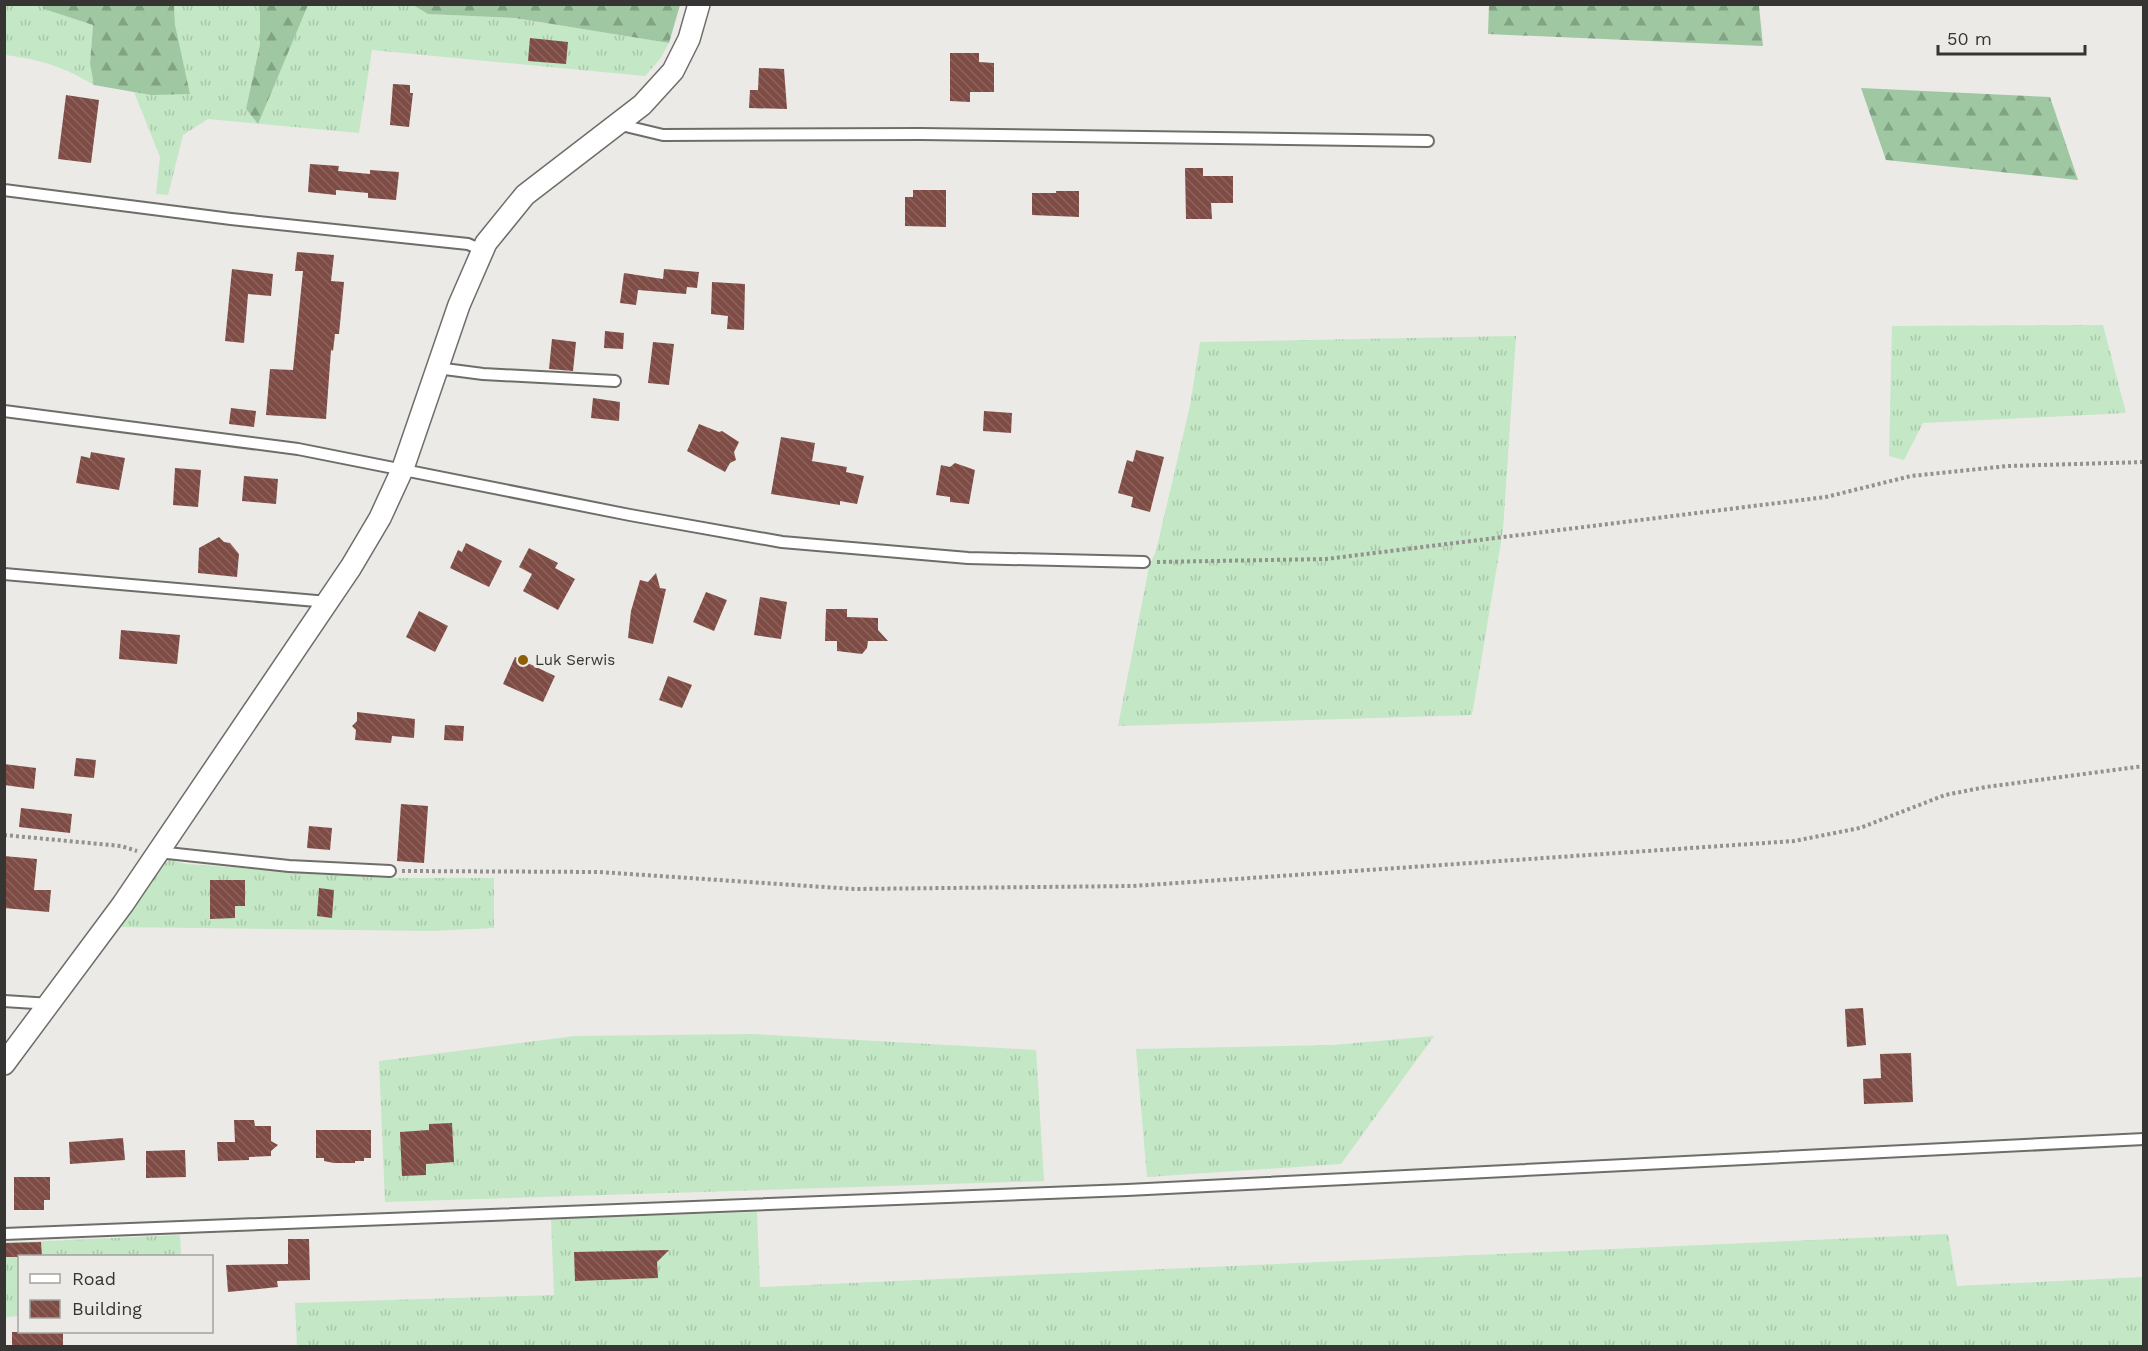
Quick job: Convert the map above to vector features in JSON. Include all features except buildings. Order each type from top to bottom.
[{"type":"street","points":[[4,1065],[51,1004],[157,854],[328,602],[380,518],[403,468],[437,368],[482,250],[525,195],[642,105],[673,70],[689,39],[699,4]]},
{"type":"lane","points":[[616,124],[663,135],[920,134],[1428,141]]},
{"type":"lane","points":[[4,190],[231,219],[468,244],[482,250]]},
{"type":"lane","points":[[437,368],[483,374],[615,381]]},
{"type":"lane","points":[[4,411],[298,449],[403,468],[635,516],[782,542],[968,558],[1144,562]]},
{"type":"lane","points":[[4,574],[328,602]]},
{"type":"lane","points":[[157,854],[289,866],[390,871]]},
{"type":"lane","points":[[4,1001],[51,1004]]},
{"type":"lane","points":[[4,1234],[1127,1190],[2144,1139]]},
{"type":"path","points":[[1144,562],[1326,559],[1826,497],[1911,476],[2008,466],[2144,462]]},
{"type":"path","points":[[390,871],[599,872],[854,889],[1133,886],[1243,881],[1794,841],[1860,828],[1945,795],[1986,787],[2144,766]]},
{"type":"path","points":[[4,835],[121,846],[157,854]]},
{"type":"green space","points":[[680,4],[669,43],[515,18],[428,14],[413,5]]},
{"type":"green space","points":[[1739,4],[1759,6],[1763,46],[1488,34],[1489,5]]},
{"type":"green space","points":[[5,5],[42,5],[44,9],[93,25],[90,64],[94,85],[51,65],[5,55]]},
{"type":"green space","points":[[42,5],[174,5],[175,25],[190,94],[151,95],[94,85],[90,64],[93,25],[44,9]]},
{"type":"green space","points":[[174,5],[260,5],[260,44],[246,109],[257,123],[308,5],[413,5],[428,14],[515,18],[669,43],[660,59],[645,76],[372,50],[359,133],[208,119],[183,135],[168,195],[156,194],[160,157],[134,92],[151,95],[175,25]]},
{"type":"green space","points":[[260,5],[308,5],[258,124],[246,109],[260,44]]},
{"type":"green space","points":[[1861,88],[2050,97],[2078,180],[1886,160]]},
{"type":"green space","points":[[2103,325],[2126,413],[1923,423],[1904,460],[1889,456],[1892,326]]},
{"type":"green space","points":[[1516,336],[1503,530],[1472,715],[1118,726],[1149,567],[1156,551],[1190,406],[1200,342]]},
{"type":"green space","points":[[165,859],[186,864],[386,878],[494,878],[494,928],[433,931],[117,927]]},
{"type":"green space","points":[[754,1034],[1036,1050],[1044,1181],[385,1202],[379,1061],[575,1036]]},
{"type":"green space","points":[[1434,1036],[1341,1164],[1147,1177],[1136,1049],[1333,1045]]},
{"type":"green space","points":[[757,1212],[760,1287],[1948,1234],[1957,1286],[2143,1277],[2144,1346],[297,1346],[295,1303],[554,1295],[551,1219]]},
{"type":"green space","points":[[180,1235],[181,1255],[18,1255],[18,1316],[5,1317],[5,1243]]},
{"type":"place","name":"Luk Serwis","points":[[523,660]]}]
